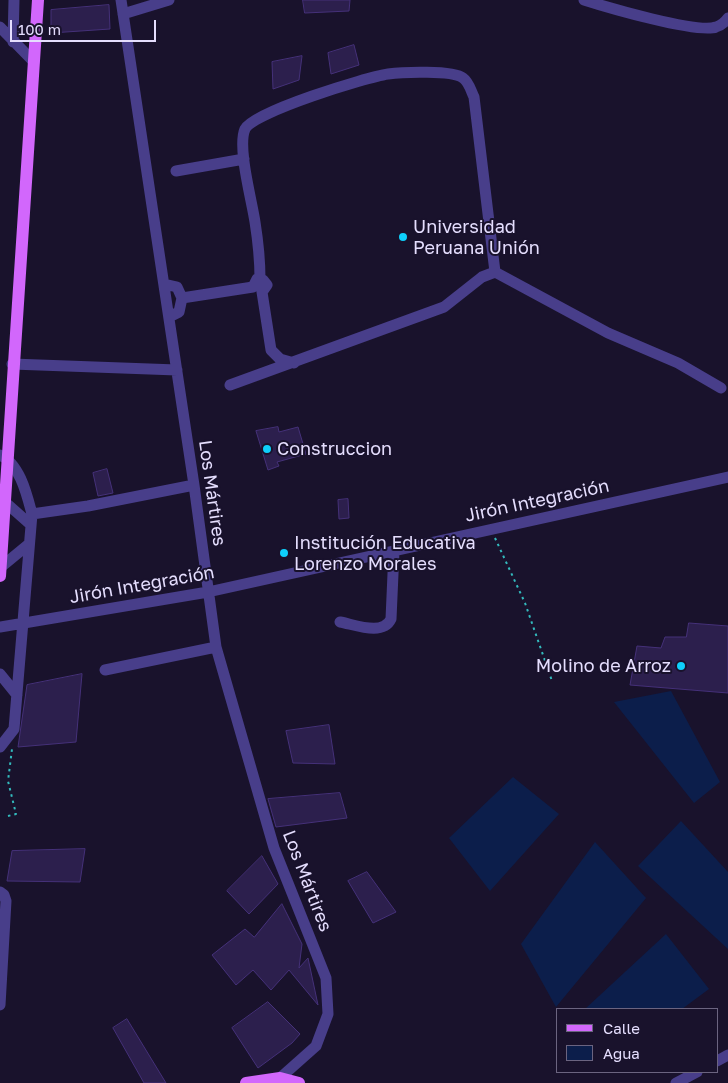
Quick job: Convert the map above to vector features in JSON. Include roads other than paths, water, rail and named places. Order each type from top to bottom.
[{"type":"main road","points":[[0,572],[5,502],[4,457],[38,0]]},
{"type":"main road","points":[[246,1083],[280,1078],[299,1083]]},
{"type":"street","points":[[13,42],[14,0]]},
{"type":"street","name":"Los Mártires","points":[[121,0],[194,485],[216,648],[274,848],[326,978],[328,1014],[316,1046],[280,1078]]},
{"type":"street","points":[[122,14],[169,0]]},
{"type":"street","points":[[584,0],[650,18],[703,28],[715,28],[728,18]]},
{"type":"street","points":[[0,27],[34,62]]},
{"type":"street","points":[[294,362],[280,359],[270,350],[258,286],[256,222],[244,158],[244,133],[248,124],[261,115],[388,74],[451,73],[463,77],[474,97],[495,272]]},
{"type":"street","points":[[176,171],[244,158]]},
{"type":"street","points":[[230,386],[444,308],[482,276],[495,272],[608,333],[678,363],[721,388]]},
{"type":"street","points":[[164,284],[177,287],[182,298],[180,312],[169,317]]},
{"type":"street","points":[[182,298],[258,286]]},
{"type":"street","points":[[12,364],[177,370]]},
{"type":"street","points":[[0,747],[14,729],[31,519],[22,483],[4,457]]},
{"type":"street","name":"Jirón Integración","points":[[0,627],[208,592],[728,477]]},
{"type":"street","points":[[5,502],[31,519],[194,485]]},
{"type":"street","points":[[0,572],[29,544]]},
{"type":"street","points":[[340,622],[378,629],[385,628],[389,624],[392,619],[394,550]]},
{"type":"street","points":[[105,670],[216,648]]},
{"type":"street","points":[[0,674],[17,695]]},
{"type":"street","points":[[0,892],[4,895],[6,901],[0,1005]]},
{"type":"street","points":[[676,1083],[695,1073]]},
{"type":"water","points":[[671,691],[720,782],[694,803],[614,702]]},
{"type":"water","points":[[513,777],[559,814],[490,891],[449,838]]},
{"type":"water","points":[[681,821],[728,872],[728,949],[638,866]]},
{"type":"water","points":[[595,842],[646,898],[556,1007],[521,944]]},
{"type":"water","points":[[666,934],[709,989],[683,1008],[586,1008]]},
{"type":"place","name":"Universidad Peruana Unión","points":[[403,237]]},
{"type":"place","name":"Construccion","points":[[267,449]]},
{"type":"place","name":"Institución Educativa Lorenzo Morales","points":[[284,553]]},
{"type":"place","name":"Molino de Arroz","points":[[681,666]]}]
